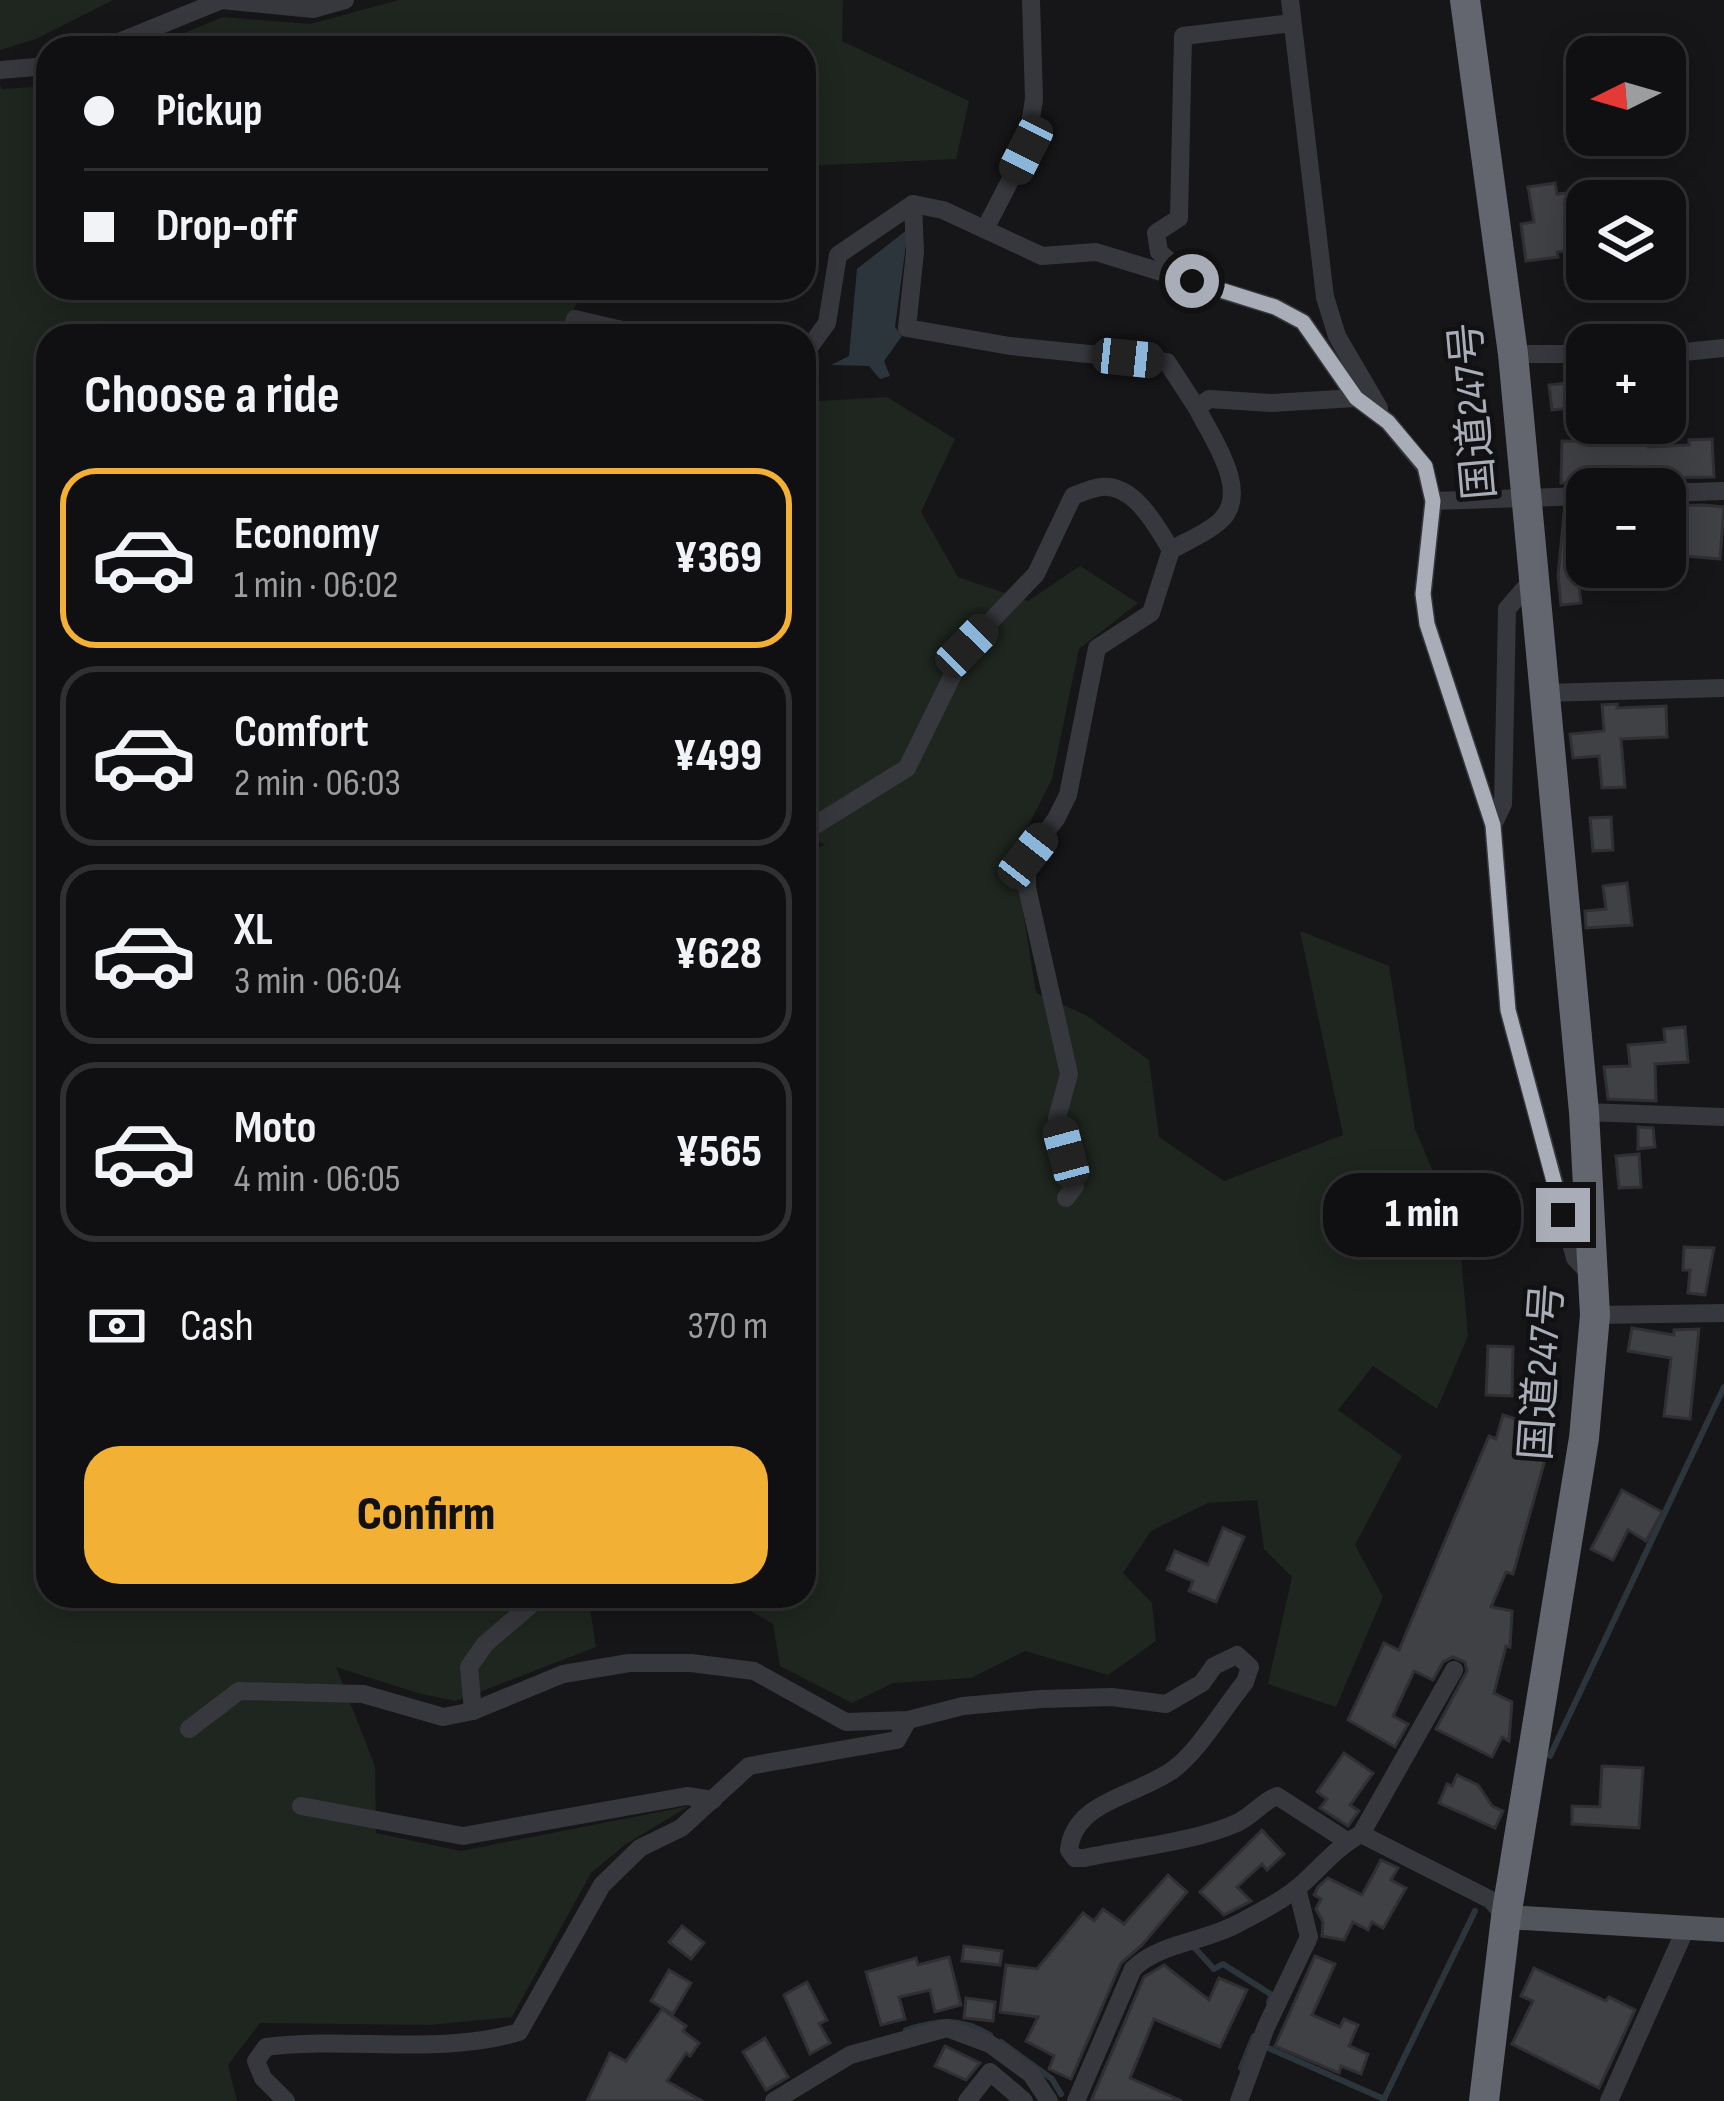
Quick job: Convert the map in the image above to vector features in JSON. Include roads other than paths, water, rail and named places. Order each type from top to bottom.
[{"type":"highway","name":"国道247号","points":[[1465,0],[1513,354],[1585,1112],[1595,1316],[1585,1438],[1506,1917],[1484,2101]]},
{"type":"main road","points":[[1506,1917],[1724,1930]]},
{"type":"street","points":[[134,36],[223,0],[313,9],[345,0]]},
{"type":"street","points":[[986,227],[1026,150],[1034,99],[1031,0]]},
{"type":"street","points":[[1290,0],[1325,297],[1336,336],[1388,422],[1425,466],[1433,501],[1423,594],[1427,624],[1493,825],[1508,1010],[1575,1258],[1593,1277]]},
{"type":"street","points":[[1192,281],[1159,252],[1156,233],[1179,218],[1183,36],[1292,23]]},
{"type":"street","points":[[0,70],[36,67]]},
{"type":"street","points":[[913,205],[915,252],[908,328],[1010,346],[1168,362],[1226,468],[1233,495],[1223,519],[1172,550],[1151,613],[1097,648],[1068,795],[1028,856],[1027,889],[1069,1074],[1058,1118],[1075,1186],[1066,1198]]},
{"type":"street","points":[[816,338],[827,323],[838,254],[913,205],[943,210],[986,227],[1042,256],[1096,252],[1275,307],[1303,322],[1356,398],[1388,422]]},
{"type":"street","points":[[1686,352],[1724,348]]},
{"type":"street","points":[[1513,354],[1566,354]]},
{"type":"street","points":[[1196,408],[1209,399],[1271,403],[1356,398]]},
{"type":"street","points":[[816,825],[908,768],[967,646],[1036,574],[1073,496],[1104,486],[1129,494],[1172,550]]},
{"type":"street","points":[[1686,492],[1724,491]]},
{"type":"street","points":[[1433,501],[1566,497]]},
{"type":"street","points":[[1493,825],[1503,804],[1507,608],[1532,580]]},
{"type":"street","points":[[1544,692],[1724,688]]},
{"type":"street","points":[[1585,1112],[1724,1117]]},
{"type":"street","points":[[1595,1316],[1724,1313]]},
{"type":"street","points":[[473,1711],[469,1667],[485,1644],[527,1608]]},
{"type":"street","points":[[189,1729],[239,1691],[363,1694],[443,1717],[473,1711],[562,1674],[629,1663],[691,1663],[754,1671],[847,1722],[908,1720],[963,1706],[1041,1699],[1112,1697],[1166,1704],[1202,1683],[1214,1666],[1237,1655],[1250,1667],[1245,1682],[1176,1768],[1087,1814],[1071,1832],[1069,1850],[1075,1858],[1239,1822],[1277,1796],[1354,1838],[1491,1900],[1506,1917]]},
{"type":"street","points":[[1076,2101],[1096,2063],[1121,1988],[1146,1956],[1203,1940],[1297,1888],[1354,1838],[1454,1670]]},
{"type":"street","points":[[286,2101],[263,2078],[256,2061],[266,2047],[487,2042],[519,2032],[602,1885],[640,1848],[680,1828],[749,1766],[897,1740],[908,1720]]},
{"type":"street","points":[[301,1806],[463,1835],[687,1796],[713,1800]]},
{"type":"street","points":[[1239,2101],[1309,1937],[1297,1888]]},
{"type":"street","points":[[1609,2101],[1686,1928]]},
{"type":"street","points":[[774,2101],[850,2055],[947,2028],[990,2044],[1031,2074],[1049,2101]]},
{"type":"street","points":[[967,2101],[990,2072],[1024,2101]]},
{"type":"waterway","points":[[1550,1756],[1724,1387]]},
{"type":"waterway","points":[[1383,2101],[1475,1911]]},
{"type":"waterway","points":[[1193,1946],[1214,1969],[1223,1964],[1272,1995],[1269,2002]]},
{"type":"waterway","points":[[906,2030],[949,2022],[990,2035]]},
{"type":"waterway","points":[[1241,2068],[1254,2036]]},
{"type":"waterway","points":[[1001,2042],[1052,2079],[1061,2094]]},
{"type":"waterway","points":[[1266,2047],[1384,2099]]}]
